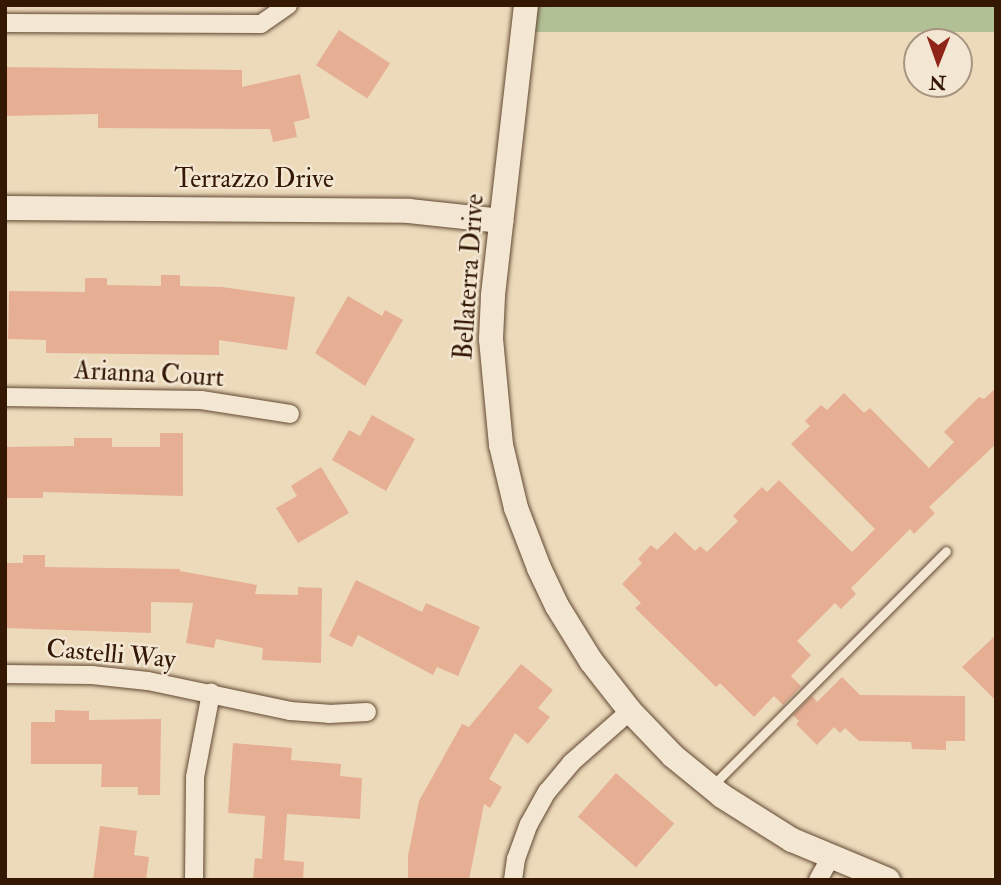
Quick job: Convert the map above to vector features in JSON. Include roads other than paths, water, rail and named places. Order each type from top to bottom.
[{"type":"street","points":[[5,23],[261,24],[288,5]]},
{"type":"street","name":"Bellaterra Drive","points":[[526,5],[501,221],[491,339],[501,445],[516,508],[557,606],[591,661],[630,711],[673,756],[824,869],[888,880]]},
{"type":"street","name":"Terrazzo Drive","points":[[5,208],[409,211],[501,221]]},
{"type":"street","name":"Arianna Court","points":[[5,397],[201,400],[290,414]]},
{"type":"street","name":"Castelli Way","points":[[5,674],[92,675],[148,681],[289,711],[329,714],[367,712]]},
{"type":"street","points":[[194,880],[195,777],[211,693]]},
{"type":"street","points":[[513,880],[529,824],[547,792],[571,763],[630,711]]},
{"type":"lane","points":[[711,787],[946,551]]}]
